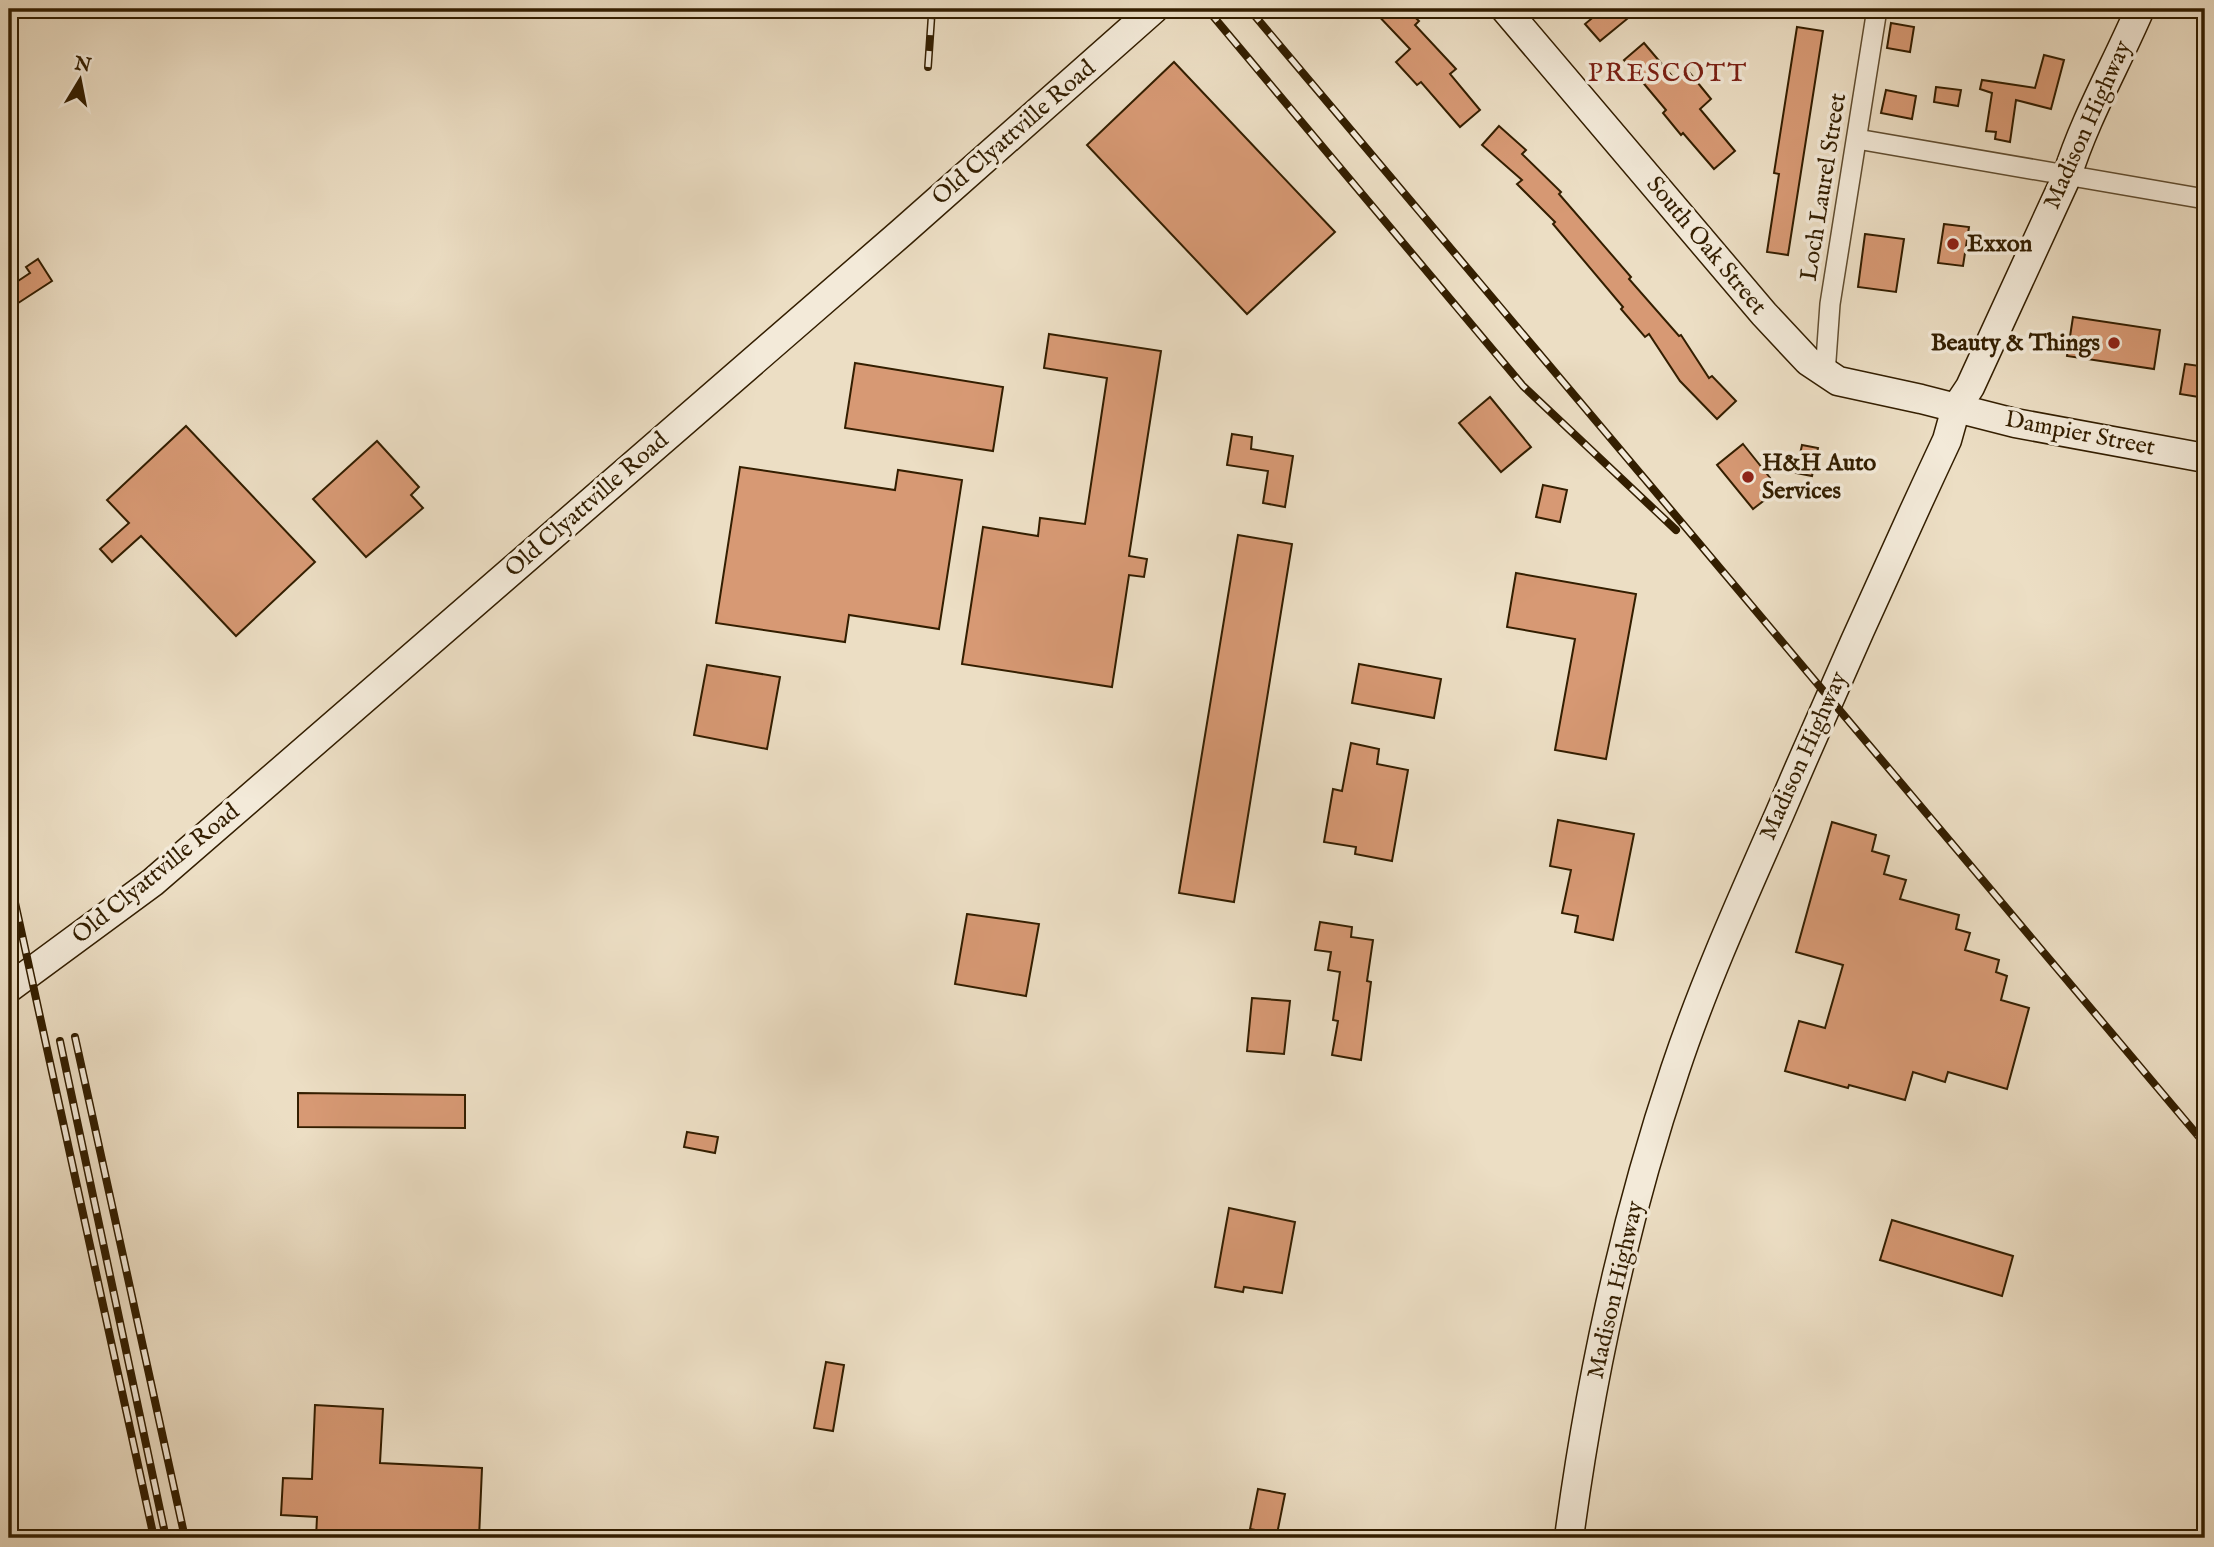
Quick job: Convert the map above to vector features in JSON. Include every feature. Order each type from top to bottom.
[{"type":"main road","name":"Old Clyattville Road","points":[[9,988],[153,882],[901,233],[1154,9]]},
{"type":"main road","name":"Madison Highway","points":[[1569,1538],[1601,1342],[1632,1218],[1676,1068],[1696,1011],[1829,698],[1947,440],[1956,408],[1970,387],[2140,9]]},
{"type":"main road","name":"South Oak Street","points":[[1513,11],[1764,314],[1808,361],[1825,374],[1851,385],[1956,408]]},
{"type":"main road","name":"Dampier Street","points":[[1956,408],[2015,423],[2205,458]]},
{"type":"street","name":"Loch Laurel Street","points":[[1825,374],[1830,304],[1877,9]]},
{"type":"street","points":[[1857,139],[2205,199]]},
{"type":"building","points":[[1372,9],[1406,9],[1419,21],[1415,25],[1456,69],[1450,74],[1480,110],[1460,127],[1421,82],[1417,85],[1396,62],[1410,49]]},
{"type":"building","points":[[1603,9],[1618,9],[1627,19],[1600,41],[1585,24]]},
{"type":"building","points":[[1891,23],[1914,27],[1910,52],[1887,48]]},
{"type":"building","points":[[1797,27],[1823,31],[1788,255],[1767,252],[1779,174],[1774,173]]},
{"type":"building","points":[[1644,43],[1677,82],[1689,72],[1711,99],[1700,109],[1735,151],[1714,169],[1683,133],[1681,135],[1663,113],[1666,110],[1624,60]]},
{"type":"building","points":[[2044,55],[2064,60],[2051,109],[2016,100],[2010,142],[1995,139],[1996,132],[1986,131],[1992,93],[1980,89],[1982,80],[2035,88]]},
{"type":"building","points":[[1174,62],[1335,232],[1247,314],[1087,145]]},
{"type":"building","points":[[1936,87],[1961,90],[1958,106],[1934,102]]},
{"type":"building","points":[[1886,90],[1916,96],[1912,119],[1881,113]]},
{"type":"building","points":[[1499,126],[1526,150],[1522,154],[1561,192],[1559,194],[1631,277],[1629,279],[1679,336],[1681,335],[1709,378],[1712,376],[1736,401],[1717,419],[1680,381],[1649,334],[1645,337],[1621,309],[1623,307],[1553,224],[1555,222],[1517,184],[1522,180],[1482,145]]},
{"type":"building","name":"Exxon","points":[[1944,224],[1969,227],[1963,266],[1938,263]]},
{"type":"building","points":[[1865,234],[1904,239],[1896,292],[1858,287]]},
{"type":"building","points":[[38,259],[52,281],[9,309],[9,287],[30,273],[26,267]]},
{"type":"building","name":"Beauty & Things","points":[[2073,317],[2160,330],[2154,369],[2067,356]]},
{"type":"building","points":[[1049,334],[1161,351],[1129,556],[1147,559],[1144,577],[1129,575],[1112,687],[962,664],[983,527],[1038,536],[1040,518],[1085,524],[1107,378],[1044,368]]},
{"type":"building","points":[[855,363],[1003,387],[993,451],[845,428]]},
{"type":"building","points":[[2185,364],[2200,366],[2198,375],[2205,376],[2205,398],[2180,394]]},
{"type":"building","points":[[1490,397],[1531,447],[1501,472],[1459,423]]},
{"type":"building","points":[[186,426],[315,562],[236,636],[141,536],[112,562],[100,549],[129,523],[107,500]]},
{"type":"building","points":[[1232,434],[1252,437],[1251,449],[1293,456],[1285,507],[1263,503],[1268,471],[1227,465]]},
{"type":"building","points":[[377,441],[419,487],[411,495],[423,508],[366,557],[313,499]]},
{"type":"building","name":"H&H Auto Services","points":[[1743,444],[1779,489],[1753,509],[1717,465]]},
{"type":"building","points":[[1802,445],[1818,448],[1812,476],[1796,473]]},
{"type":"building","points":[[740,467],[895,490],[898,470],[962,480],[939,629],[849,615],[845,642],[716,623]]},
{"type":"building","points":[[1543,485],[1567,490],[1560,522],[1536,517]]},
{"type":"building","points":[[1238,535],[1292,544],[1234,902],[1179,893]]},
{"type":"building","points":[[1516,573],[1636,594],[1606,759],[1555,750],[1575,639],[1507,627]]},
{"type":"building","points":[[1359,664],[1441,679],[1434,718],[1352,703]]},
{"type":"building","points":[[707,665],[780,677],[767,749],[694,735]]},
{"type":"building","points":[[1351,743],[1379,749],[1377,764],[1408,770],[1392,861],[1355,854],[1356,847],[1324,842],[1333,789],[1342,791]]},
{"type":"building","points":[[1558,820],[1634,834],[1613,940],[1575,932],[1578,916],[1562,913],[1571,870],[1550,866]]},
{"type":"building","points":[[1832,822],[1876,835],[1872,851],[1889,856],[1884,874],[1906,880],[1900,899],[1959,915],[1956,929],[1970,933],[1965,950],[1999,960],[1996,972],[2007,976],[2001,1000],[2029,1008],[2007,1089],[1948,1072],[1945,1082],[1913,1072],[1905,1100],[1785,1071],[1799,1021],[1825,1028],[1843,965],[1796,952]]},
{"type":"building","points":[[967,914],[1039,924],[1026,996],[955,984]]},
{"type":"building","points":[[1320,922],[1352,927],[1351,937],[1373,940],[1367,981],[1371,982],[1361,1060],[1332,1055],[1338,1021],[1333,1020],[1340,972],[1328,970],[1331,952],[1315,950]]},
{"type":"building","points":[[1252,998],[1290,1001],[1284,1054],[1247,1051]]},
{"type":"building","points":[[298,1093],[465,1095],[465,1128],[298,1127]]},
{"type":"building","points":[[687,1132],[718,1137],[715,1153],[684,1147]]},
{"type":"building","points":[[1229,1208],[1295,1222],[1282,1293],[1244,1287],[1243,1292],[1215,1287]]},
{"type":"building","points":[[1892,1220],[2013,1256],[2002,1296],[1880,1260]]},
{"type":"building","points":[[826,1362],[844,1365],[833,1431],[814,1428]]},
{"type":"building","points":[[315,1405],[383,1409],[380,1463],[482,1468],[479,1538],[316,1538],[317,1517],[281,1515],[283,1478],[312,1479]]},
{"type":"building","points":[[1258,1489],[1285,1494],[1277,1534],[1250,1529]]},
{"type":"railway","points":[[928,67],[932,9]]},
{"type":"railway","points":[[1207,9],[1523,386],[1676,530]]},
{"type":"railway","points":[[1249,9],[2205,1144]]},
{"type":"railway","points":[[9,875],[154,1538]]},
{"type":"railway","points":[[75,1037],[185,1538]]},
{"type":"railway","points":[[60,1041],[166,1538]]},
{"type":"place","name":"Exxon","points":[[1953,244]]},
{"type":"place","name":"Beauty & Things","points":[[2114,343]]},
{"type":"place","name":"H&H Auto Services","points":[[1748,477]]},
{"type":"district","name":"PRESCOTT","points":[[1668,73]]}]
